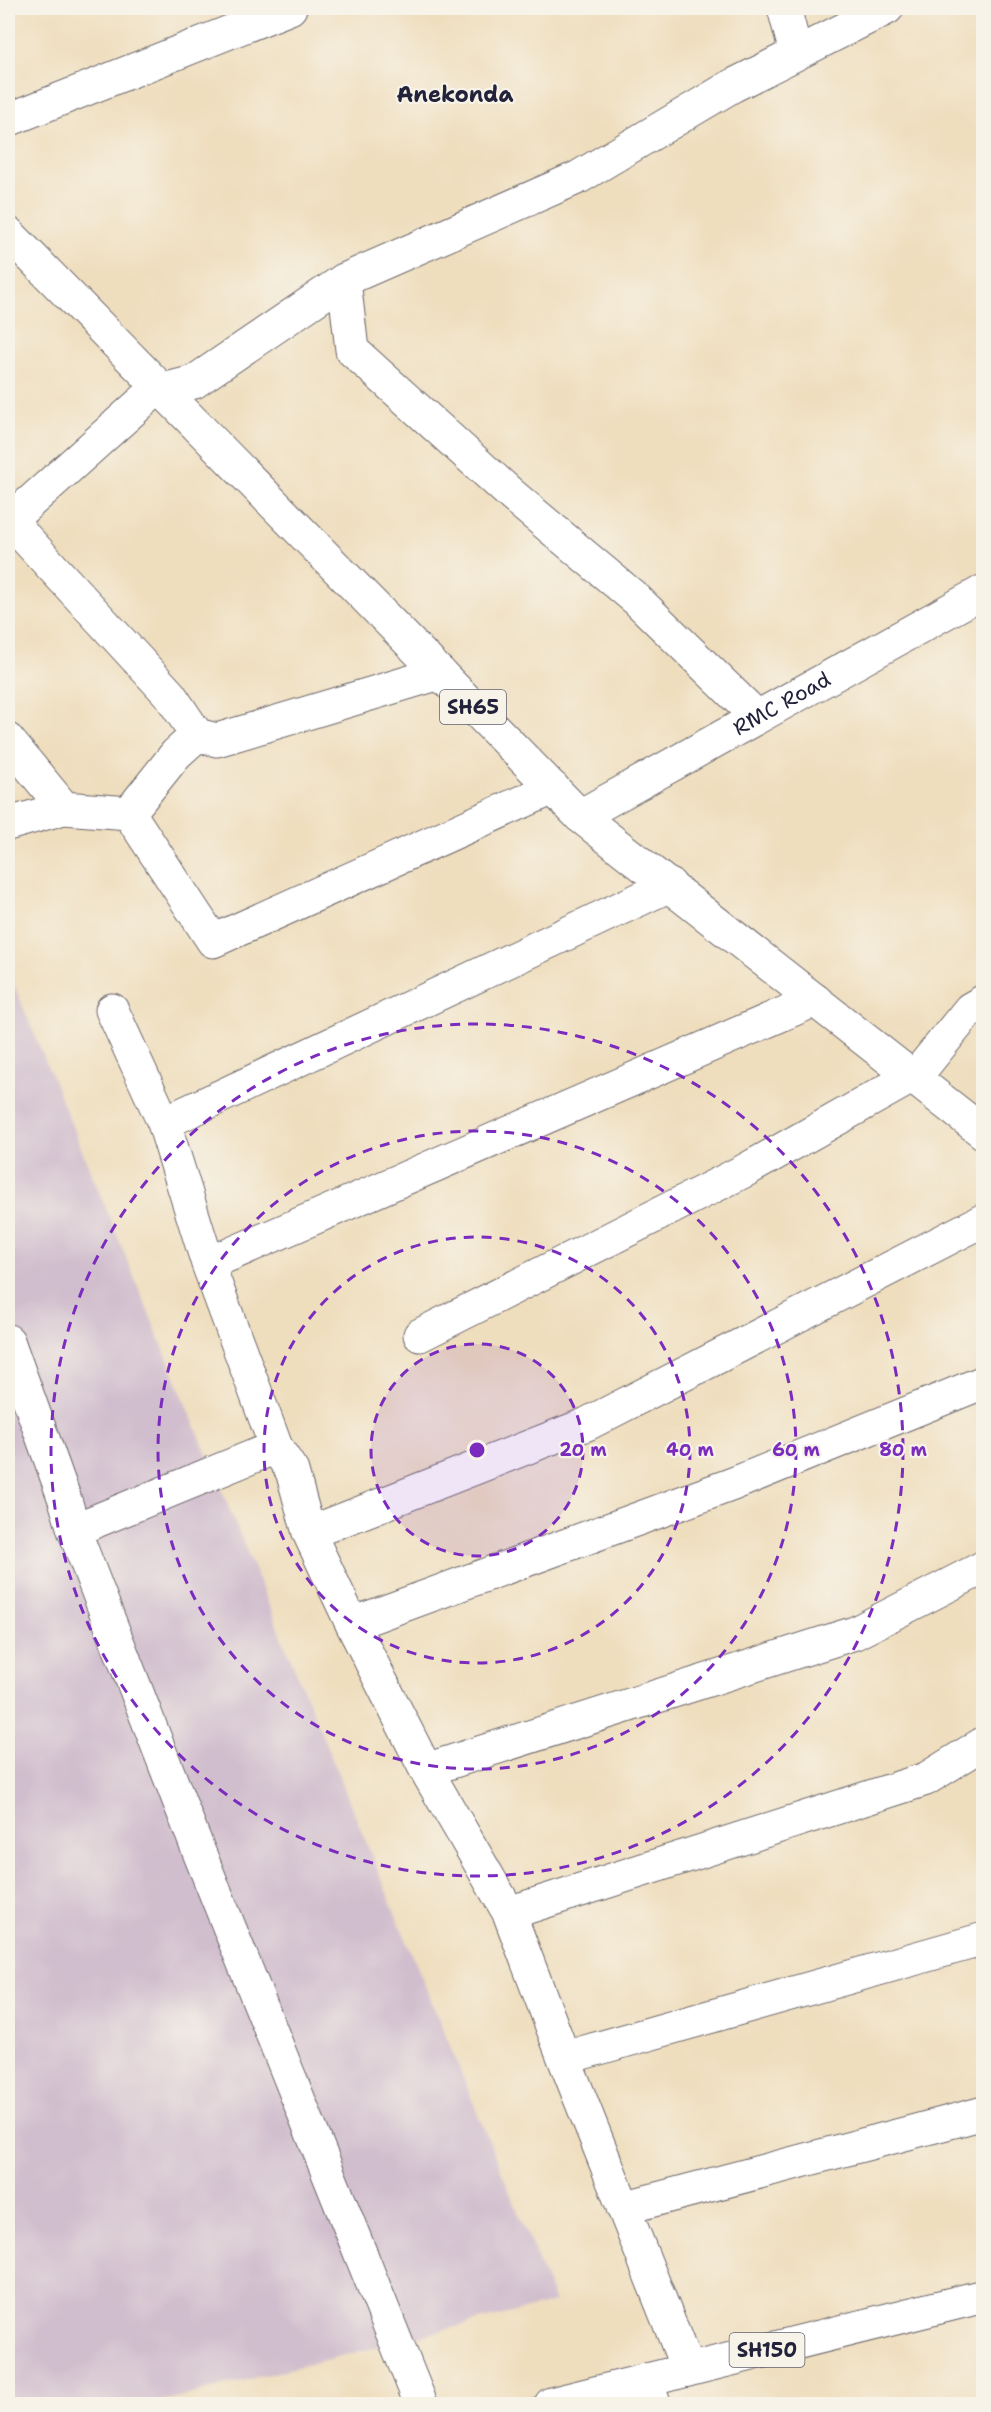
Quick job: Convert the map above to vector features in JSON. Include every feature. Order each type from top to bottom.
[{"type":"street","points":[[8,120],[290,8]]},
{"type":"street","points":[[784,8],[796,53]]},
{"type":"street","points":[[440,673],[217,740],[196,735],[170,694],[8,521],[152,393],[194,382],[344,280],[579,177],[732,86],[887,8]]},
{"type":"street","name":"SH65","points":[[8,232],[585,819],[984,1132]]},
{"type":"street","points":[[344,280],[352,350],[513,496],[636,599],[757,717]]},
{"type":"street","name":"RMC Road","points":[[585,819],[757,717],[984,591]]},
{"type":"street","name":"RMC Road","points":[[585,819],[984,609]]},
{"type":"street","points":[[129,813],[176,754],[196,735]]},
{"type":"street","points":[[8,740],[64,808]]},
{"type":"street","points":[[129,813],[213,941],[553,788]]},
{"type":"street","points":[[8,824],[64,808],[129,813]]},
{"type":"street","points":[[164,1123],[670,885]]},
{"type":"street","points":[[208,1264],[815,1000]]},
{"type":"street","points":[[420,1335],[744,1171],[906,1080],[914,1078],[970,1009],[984,1001]]},
{"type":"street","points":[[112,1010],[164,1123],[208,1264],[276,1447],[292,1471],[309,1533],[426,1770],[509,1913],[688,2370]]},
{"type":"street","points":[[309,1533],[587,1424],[984,1220]]},
{"type":"street","points":[[8,1341],[66,1500],[74,1530],[201,1858],[422,2404]]},
{"type":"street","points":[[352,1624],[733,1484],[984,1382]]},
{"type":"street","points":[[74,1530],[276,1447]]},
{"type":"street","points":[[426,1770],[855,1633],[984,1567]]},
{"type":"street","points":[[509,1913],[926,1779],[984,1743]]},
{"type":"street","points":[[564,2058],[984,1939]]},
{"type":"street","points":[[623,2208],[984,2113]]},
{"type":"street","name":"SH150","points":[[551,2404],[650,2392],[688,2370],[984,2296]]},
{"type":"shaded area","points":[[8,970],[555,2302],[151,2404],[8,2404]]},
{"type":"district","name":"Anekonda","points":[[455,94]]}]
